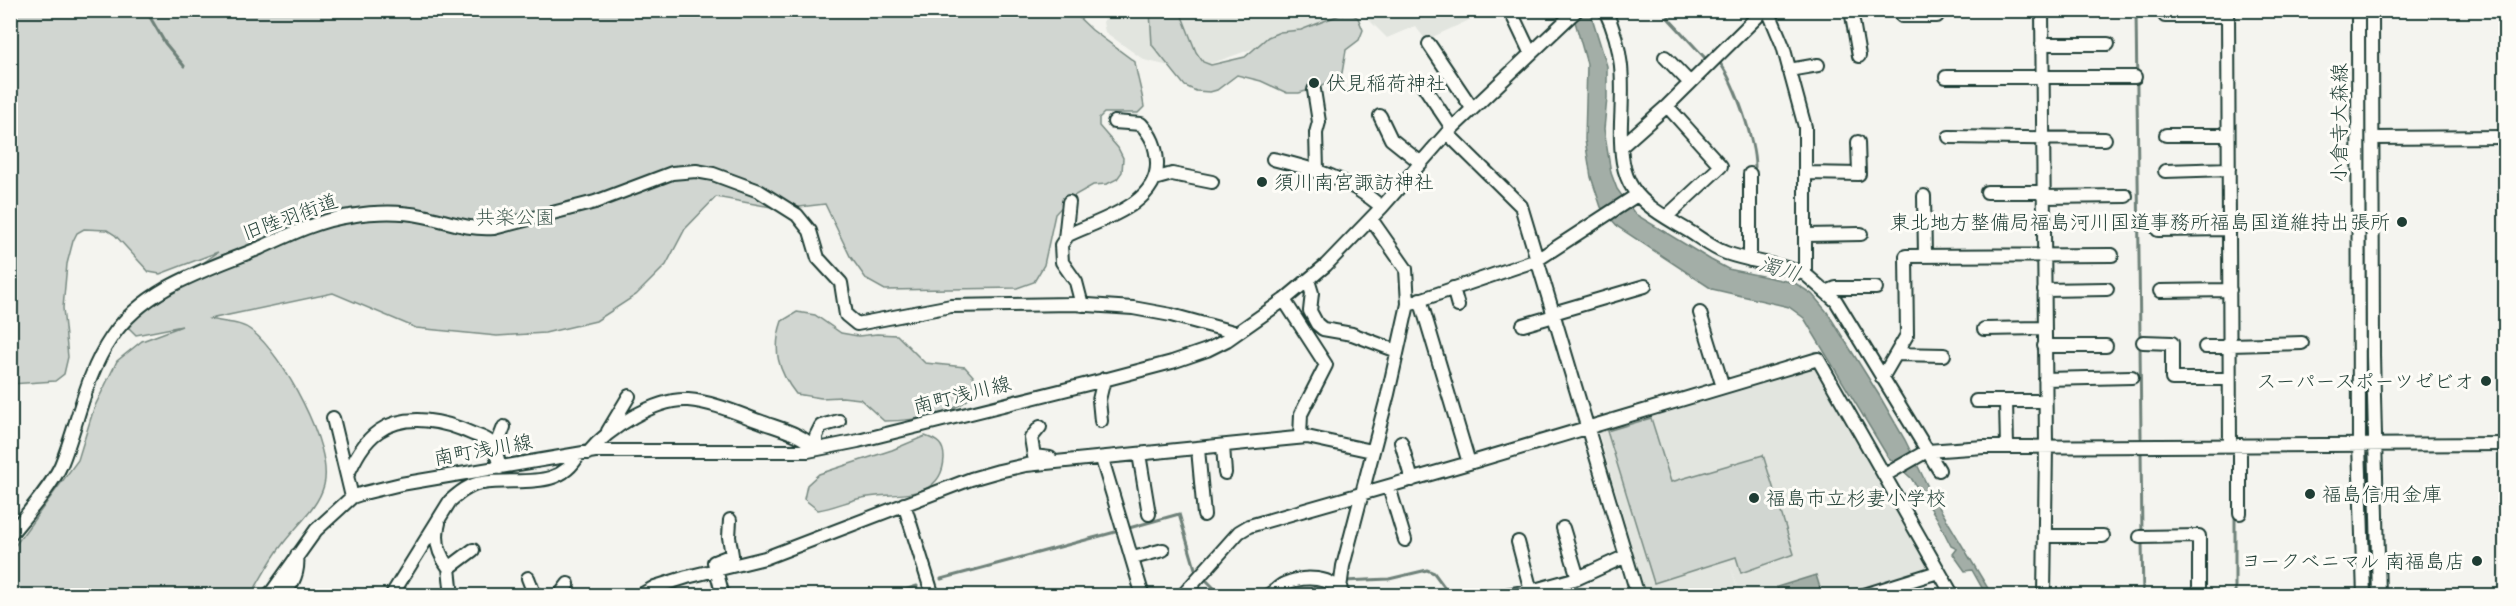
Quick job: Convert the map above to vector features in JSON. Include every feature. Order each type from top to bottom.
[{"type":"street","points":[[1510,10],[1530,52]]},
{"type":"street","name":"南町浅川線","points":[[269,594],[316,530],[352,497],[401,484],[584,453],[816,449],[858,441],[1172,362],[1207,350],[1237,333],[1284,300],[1326,265],[1371,219],[1449,131],[1577,10]]},
{"type":"street","points":[[1605,10],[1616,40],[1623,76],[1622,146],[1628,182],[1636,196],[1666,218],[1722,252],[1790,268],[1805,274],[1836,301],[1939,470]]},
{"type":"street","points":[[1622,146],[1667,106],[1766,10],[1782,46],[1805,127],[1805,274]]},
{"type":"street","points":[[1851,10],[1859,56]]},
{"type":"street","points":[[1900,10],[1902,16],[1937,15]]},
{"type":"street","points":[[2042,10],[2046,446],[2044,596]]},
{"type":"street","name":"小倉寺大森線","points":[[2358,10],[2359,444],[2364,596]]},
{"type":"street","points":[[2372,10],[2375,445],[2379,596]]},
{"type":"street","points":[[2165,16],[2228,13],[2229,379],[2240,513]]},
{"type":"street","points":[[1429,44],[1472,108]]},
{"type":"street","points":[[2042,44],[2108,44]]},
{"type":"street","points":[[1665,57],[1690,83]]},
{"type":"street","points":[[1789,70],[1818,65]]},
{"type":"street","points":[[1946,77],[2135,77]]},
{"type":"street","points":[[1421,82],[1449,131],[1521,206],[1638,596]]},
{"type":"street","points":[[1314,90],[1319,122],[1316,133],[1317,170]]},
{"type":"street","points":[[1666,218],[1721,166],[1667,106]]},
{"type":"street","points":[[1380,116],[1391,140],[1422,163]]},
{"type":"street","points":[[1114,122],[1141,124],[1151,135],[1156,148],[1157,168],[1154,179],[1138,201],[1068,235],[1065,239],[1060,250],[1062,262],[1076,282],[1082,305],[1133,308],[1171,315],[1237,333]]},
{"type":"street","points":[[2166,135],[2228,135]]},
{"type":"street","points":[[1949,137],[2104,139]]},
{"type":"street","points":[[2373,138],[2505,137]]},
{"type":"street","points":[[1806,173],[1859,174],[1858,142]]},
{"type":"street","points":[[1273,159],[1317,170],[1354,185],[1382,207]]},
{"type":"street","points":[[2165,171],[2229,169]]},
{"type":"street","name":"旧陸羽街道","points":[[10,535],[60,468],[99,358],[111,337],[143,304],[172,284],[300,231],[350,216],[387,213],[422,216],[477,230],[494,228],[595,201],[672,172],[696,171],[721,176],[759,191],[797,215],[810,231],[818,258],[841,283],[846,315],[857,324],[951,306],[1082,305]]},
{"type":"street","points":[[1154,179],[1172,174],[1212,182]]},
{"type":"street","points":[[1749,260],[1750,174]]},
{"type":"street","points":[[1987,192],[2126,196]]},
{"type":"street","points":[[1414,302],[1537,260],[1636,196]]},
{"type":"street","points":[[1924,196],[1925,256]]},
{"type":"street","points":[[1065,239],[1069,202]]},
{"type":"street","points":[[1371,219],[1406,269],[1414,302],[1469,463]]},
{"type":"street","points":[[2158,230],[2230,230]]},
{"type":"street","points":[[1806,235],[1861,234]]},
{"type":"street","points":[[1882,378],[1907,334],[1906,256],[2112,255]]},
{"type":"street","points":[[1308,280],[1312,293],[1310,311],[1317,324],[1323,329],[1352,334],[1397,351]]},
{"type":"street","points":[[1523,326],[1645,286]]},
{"type":"street","points":[[1453,288],[1458,306]]},
{"type":"street","points":[[1826,292],[1836,288],[1876,288]]},
{"type":"street","points":[[2044,290],[2107,289]]},
{"type":"street","points":[[2160,291],[2230,290]]},
{"type":"street","points":[[1284,300],[1326,365],[1301,414],[1300,437]]},
{"type":"street","points":[[1269,596],[1284,584],[1318,578],[1341,593],[1343,566],[1397,351],[1414,302]]},
{"type":"street","points":[[1700,313],[1722,387]]},
{"type":"street","points":[[1984,329],[2044,328]]},
{"type":"street","points":[[2143,342],[2172,343],[2172,379],[2229,379]]},
{"type":"street","points":[[2205,347],[2302,343]]},
{"type":"street","points":[[2044,346],[2106,346]]},
{"type":"street","points":[[1896,354],[1944,355]]},
{"type":"street","points":[[1182,596],[1239,532],[1249,526],[1362,495],[1818,359],[1953,596]]},
{"type":"street","points":[[2045,379],[2132,377]]},
{"type":"street","points":[[1101,421],[1099,400],[1104,379]]},
{"type":"street","points":[[606,434],[629,396]]},
{"type":"street","points":[[391,596],[450,501],[462,490],[481,483],[552,479],[574,464],[606,434],[652,407],[688,400],[730,411],[805,437],[816,449]]},
{"type":"street","points":[[1976,401],[2045,401]]},
{"type":"street","points":[[2006,401],[2007,447]]},
{"type":"street","points":[[333,418],[352,497]]},
{"type":"street","points":[[346,476],[364,445],[380,431],[398,422],[421,420],[455,426],[489,441],[495,450],[500,468]]},
{"type":"street","points":[[816,449],[816,436],[821,426],[839,421]]},
{"type":"street","points":[[495,450],[504,427]]},
{"type":"street","points":[[1040,427],[1031,438],[1034,456],[1059,458],[1068,462]]},
{"type":"street","points":[[639,596],[655,587],[716,569],[765,558],[904,504],[999,471],[1026,465],[1300,437],[1372,451]]},
{"type":"street","points":[[1401,442],[1412,480]]},
{"type":"street","points":[[1885,475],[1927,451],[2007,447],[2505,444]]},
{"type":"street","points":[[1222,446],[1226,474]]},
{"type":"street","points":[[1198,449],[1204,515]]},
{"type":"street","points":[[1139,454],[1149,514]]},
{"type":"street","points":[[1102,459],[1143,596]]},
{"type":"street","points":[[1389,487],[1405,540]]},
{"type":"street","points":[[904,504],[933,596]]},
{"type":"street","points":[[442,513],[435,535],[440,556],[449,568],[451,587]]},
{"type":"street","points":[[723,596],[714,562],[732,555],[729,537],[730,520]]},
{"type":"street","points":[[1563,528],[1578,578]]},
{"type":"street","points":[[2045,536],[2103,536]]},
{"type":"street","points":[[2140,537],[2199,536],[2199,596]]},
{"type":"street","points":[[1518,542],[1531,591]]},
{"type":"street","points":[[449,568],[473,550]]},
{"type":"street","points":[[1133,558],[1163,550]]},
{"type":"street","points":[[1500,596],[1531,591],[1578,578],[1626,556]]},
{"type":"street","points":[[1861,596],[1938,572]]},
{"type":"street","points":[[528,578],[535,596]]},
{"type":"street","points":[[559,596],[568,584]]},
{"type":"shaded area","points":[[1111,10],[1359,11],[1190,71],[1144,60],[1105,32],[1103,22]]},
{"type":"shaded area","points":[[1360,11],[1489,11],[1426,40],[1415,26],[1387,38]]},
{"type":"shaded area","name":"濁川","points":[[1572,11],[1590,11],[1607,66],[1604,129],[1611,173],[1617,189],[1635,214],[1711,260],[1728,269],[1795,283],[1812,294],[1827,312],[1879,395],[1905,440],[1933,497],[1992,595],[1986,595],[1972,570],[1965,571],[1953,554],[1957,549],[1951,546],[1937,518],[1911,478],[1888,457],[1804,318],[1789,307],[1712,289],[1618,227],[1601,207],[1591,177],[1585,140],[1587,64]]},
{"type":"shaded area","name":"福島市立杉妻小学校","points":[[1815,364],[1929,568],[1839,595],[1740,596],[1730,564],[1739,595],[1646,595],[1598,431]]},
{"type":"shaded area","points":[[1816,575],[1821,591],[1805,595],[1779,595],[1777,587]]},
{"type":"green space","name":"共楽公園","points":[[130,10],[148,14],[164,10],[1072,11],[1092,30],[1135,62],[1144,107],[1138,113],[1104,113],[1099,118],[1099,126],[1118,148],[1123,158],[1122,172],[1117,179],[1107,184],[1093,185],[1070,198],[1055,214],[1044,265],[1034,282],[1017,288],[885,290],[867,280],[850,256],[825,204],[782,209],[716,197],[685,229],[666,265],[636,295],[596,321],[545,333],[497,336],[416,328],[333,293],[210,319],[247,328],[277,359],[291,380],[314,426],[325,468],[324,485],[317,501],[278,551],[251,595],[11,595],[11,551],[78,460],[94,408],[117,361],[142,341],[182,326],[136,335],[123,322],[218,252],[160,274],[149,272],[115,235],[107,230],[84,229],[77,233],[67,264],[63,308],[68,357],[64,374],[55,381],[11,384],[10,11]]},
{"type":"green space","points":[[1150,11],[1180,11],[1196,52],[1203,62],[1211,65],[1245,57],[1268,37],[1280,32],[1301,30],[1342,14],[1352,14],[1358,18],[1363,30],[1359,40],[1346,50],[1342,73],[1320,87],[1299,93],[1287,93],[1261,81],[1237,75],[1217,90],[1196,91],[1185,86],[1152,45]]},
{"type":"green space","points":[[797,312],[815,315],[841,333],[858,336],[897,335],[925,363],[965,367],[974,377],[977,388],[961,405],[949,410],[922,418],[895,421],[884,421],[860,399],[821,398],[796,394],[778,360],[777,341],[782,321]]},
{"type":"green space","points":[[1651,418],[1671,482],[1763,455],[1794,554],[1741,573],[1736,557],[1654,583],[1607,431]]},
{"type":"green space","points":[[925,436],[939,443],[943,449],[944,458],[941,473],[934,483],[925,489],[913,493],[862,498],[818,510],[804,499],[807,485],[819,474],[892,450]]},
{"type":"waterway","points":[[1675,10],[1668,18],[1706,59]]},
{"type":"waterway","points":[[2136,10],[2140,339]]},
{"type":"waterway","points":[[147,12],[165,43],[184,66]]},
{"type":"waterway","points":[[1720,63],[1732,84],[1743,113],[1752,143],[1755,167]]},
{"type":"waterway","points":[[2140,345],[2141,437]]},
{"type":"waterway","points":[[2141,450],[2142,535]]},
{"type":"waterway","points":[[1129,528],[1179,514],[1196,572]]},
{"type":"waterway","points":[[2235,514],[2235,596]]},
{"type":"waterway","points":[[941,579],[1119,531]]},
{"type":"waterway","points":[[2142,542],[2143,596]]},
{"type":"waterway","points":[[1344,581],[1389,579],[1427,570],[1434,573],[1451,596]]},
{"type":"waterway","points":[[1204,578],[1216,590]]},
{"type":"waterway","points":[[1200,596],[1216,590],[1260,592],[1275,583]]},
{"type":"waterway","points":[[886,596],[917,586]]},
{"type":"place","name":"伏見稲荷神社","points":[[1314,83]]},
{"type":"place","name":"須川南宮諏訪神社","points":[[1262,182]]},
{"type":"place","name":"東北地方整備局福島河川国道事務所福島国道維持出張所","points":[[2402,222]]},
{"type":"place","name":"スーパースポーツゼビオ","points":[[2486,381]]},
{"type":"place","name":"福島信用金庫","points":[[2310,494]]},
{"type":"place","name":"福島市立杉妻小学校","points":[[1754,498]]},
{"type":"place","name":"ヨークベニマル 南福島店","points":[[2477,561]]}]
